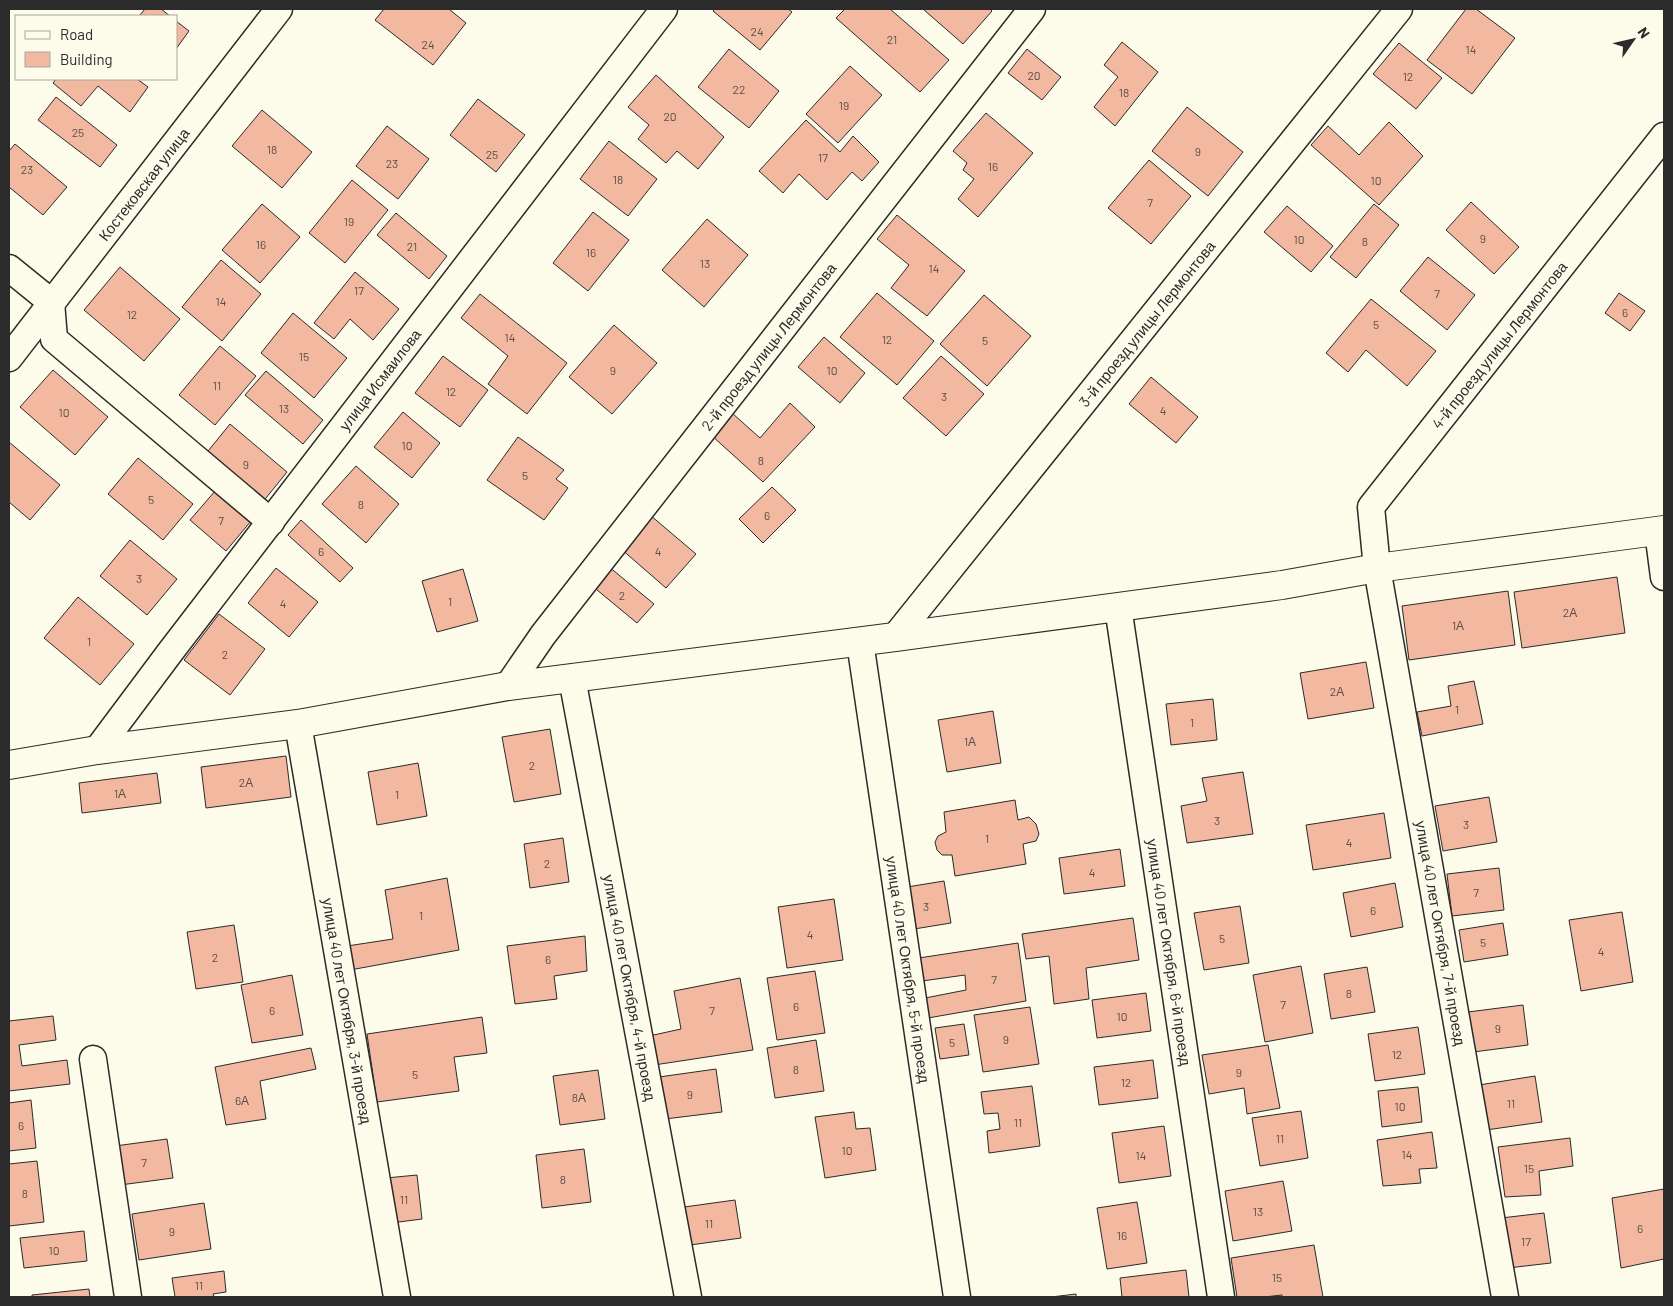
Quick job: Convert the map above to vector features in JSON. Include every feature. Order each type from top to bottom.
[{"type":"street","name":"Костековская улица","points":[[9,358],[279,9]]},
{"type":"street","name":"улица Исмаилова","points":[[97,750],[664,9]]},
{"type":"street","name":"2-й проезд улицы Лермонтова","points":[[508,686],[543,635],[1032,9]]},
{"type":"street","name":"3-й проезд улицы Лермонтова","points":[[895,637],[1399,9]]},
{"type":"street","name":"4-й проезд улицы Лермонтова","points":[[1377,568],[1371,507],[1664,136]]},
{"type":"street","points":[[9,268],[51,302],[54,339],[271,522]]},
{"type":"street","points":[[9,765],[97,750],[298,724],[508,686],[860,642],[1282,585],[1377,568],[1661,530],[1664,577]]},
{"type":"street","name":"улица 40 лет Октября, 7-й проезд","points":[[1377,568],[1505,1297]]},
{"type":"street","name":"улица 40 лет Октября, 6-й проезд","points":[[1118,607],[1221,1297]]},
{"type":"street","name":"улица 40 лет Октября, 5-й проезд","points":[[860,642],[957,1297]]},
{"type":"street","name":"улица 40 лет Октября, 4-й проезд","points":[[572,678],[688,1297]]},
{"type":"street","name":"улица 40 лет Октября, 3-й проезд","points":[[298,724],[397,1297]]},
{"type":"street","points":[[92,1058],[128,1297]]},
{"type":"building","points":[[145,9],[161,9],[169,15],[140,15]]},
{"type":"building","points":[[384,9],[449,9],[466,23],[433,65],[375,20]]},
{"type":"building","points":[[715,9],[788,9],[792,12],[760,50],[713,11]]},
{"type":"building","points":[[845,9],[890,9],[949,60],[920,92],[836,18]]},
{"type":"building","points":[[923,9],[990,9],[992,11],[963,44]]},
{"type":"building","points":[[1466,9],[1476,9],[1515,38],[1472,94],[1427,60]]},
{"type":"building","points":[[178,23],[189,31],[178,46]]},
{"type":"building","points":[[1122,42],[1158,72],[1115,126],[1094,107],[1118,77],[1104,65]]},
{"type":"building","points":[[1399,43],[1442,78],[1416,109],[1373,74]]},
{"type":"building","points":[[729,49],[779,91],[749,128],[698,87]]},
{"type":"building","points":[[1027,49],[1061,77],[1042,100],[1008,73]]},
{"type":"building","points":[[850,66],[882,95],[838,143],[806,114]]},
{"type":"building","points":[[656,75],[724,137],[698,169],[677,151],[666,163],[638,139],[649,125],[628,107]]},
{"type":"building","points":[[55,80],[138,80],[148,87],[130,112],[98,86],[81,106],[53,83]]},
{"type":"building","points":[[56,97],[117,145],[100,167],[38,120]]},
{"type":"building","points":[[478,99],[525,135],[496,172],[450,135]]},
{"type":"building","points":[[1187,107],[1243,152],[1208,196],[1152,151]]},
{"type":"building","points":[[262,110],[312,152],[282,188],[232,146]]},
{"type":"building","points":[[986,113],[1033,153],[978,217],[958,199],[974,179],[963,170],[967,163],[953,151]]},
{"type":"building","points":[[806,120],[840,152],[853,136],[879,162],[862,181],[852,172],[827,200],[799,174],[783,193],[759,171]]},
{"type":"building","points":[[1389,122],[1423,156],[1379,205],[1311,145],[1328,126],[1359,155]]},
{"type":"building","points":[[387,126],[429,159],[398,199],[356,166]]},
{"type":"building","points":[[609,141],[657,179],[628,216],[580,179]]},
{"type":"building","points":[[15,144],[67,187],[43,215],[9,187],[9,151]]},
{"type":"building","points":[[1149,160],[1191,196],[1151,244],[1108,208]]},
{"type":"building","points":[[352,180],[388,210],[345,263],[309,233]]},
{"type":"building","points":[[1471,202],[1519,247],[1494,274],[1446,230]]},
{"type":"building","points":[[262,204],[300,237],[260,283],[222,250]]},
{"type":"building","points":[[1374,204],[1399,225],[1356,278],[1330,257]]},
{"type":"building","points":[[1287,206],[1333,246],[1311,272],[1264,232]]},
{"type":"building","points":[[593,212],[629,240],[588,291],[553,263]]},
{"type":"building","points":[[396,213],[447,256],[429,279],[377,235]]},
{"type":"building","points":[[897,215],[965,271],[927,316],[891,288],[909,265],[877,239]]},
{"type":"building","points":[[707,219],[748,255],[704,307],[662,270]]},
{"type":"building","points":[[1428,257],[1475,295],[1447,330],[1400,291]]},
{"type":"building","points":[[221,260],[261,294],[222,341],[182,307]]},
{"type":"building","points":[[120,267],[180,319],[144,361],[84,310]]},
{"type":"building","points":[[355,272],[399,309],[373,340],[350,319],[334,339],[314,323]]},
{"type":"building","points":[[877,293],[934,341],[897,385],[840,337]]},
{"type":"building","points":[[1619,293],[1645,311],[1630,331],[1605,313]]},
{"type":"building","points":[[480,294],[567,363],[527,414],[488,384],[508,356],[461,318]]},
{"type":"building","points":[[984,295],[1031,336],[987,386],[940,344]]},
{"type":"building","points":[[1371,299],[1436,351],[1407,386],[1366,350],[1348,372],[1326,353]]},
{"type":"building","points":[[293,313],[347,358],[314,398],[261,353]]},
{"type":"building","points":[[614,325],[657,363],[612,414],[569,377]]},
{"type":"building","points":[[824,337],[865,373],[840,403],[798,367]]},
{"type":"building","points":[[220,346],[256,376],[215,425],[179,395]]},
{"type":"building","points":[[443,356],[488,390],[460,427],[415,393]]},
{"type":"building","points":[[941,356],[984,394],[946,436],[903,398]]},
{"type":"building","points":[[53,370],[108,417],[75,455],[20,407]]},
{"type":"building","points":[[266,371],[323,420],[303,444],[245,395]]},
{"type":"building","points":[[1151,377],[1198,417],[1176,443],[1129,404]]},
{"type":"building","points":[[790,403],[815,427],[763,482],[711,435],[732,413],[760,438]]},
{"type":"building","points":[[403,412],[440,443],[412,478],[374,447]]},
{"type":"building","points":[[230,424],[287,472],[262,503],[204,456]]},
{"type":"building","points":[[518,437],[564,470],[556,479],[568,488],[544,520],[487,480]]},
{"type":"building","points":[[9,442],[60,485],[30,520],[9,502]]},
{"type":"building","points":[[138,458],[193,504],[163,540],[108,494]]},
{"type":"building","points":[[356,466],[399,504],[366,543],[322,504]]},
{"type":"building","points":[[772,487],[796,510],[763,543],[739,519]]},
{"type":"building","points":[[216,490],[251,521],[226,551],[190,520]]},
{"type":"building","points":[[650,515],[696,554],[666,588],[620,548]]},
{"type":"building","points":[[301,520],[353,568],[340,582],[288,535]]},
{"type":"building","points":[[130,540],[177,579],[147,615],[100,576]]},
{"type":"building","points":[[608,566],[654,604],[637,623],[591,585]]},
{"type":"building","points":[[276,568],[318,602],[289,637],[248,603]]},
{"type":"building","points":[[463,569],[478,621],[437,632],[422,581]]},
{"type":"building","points":[[1617,577],[1625,633],[1522,648],[1514,592]]},
{"type":"building","points":[[1508,591],[1515,645],[1409,660],[1402,606]]},
{"type":"building","points":[[78,597],[134,644],[100,685],[44,638]]},
{"type":"building","points":[[219,614],[265,649],[230,695],[184,660]]},
{"type":"building","points":[[1366,662],[1374,708],[1308,719],[1300,673]]},
{"type":"building","points":[[1474,681],[1483,724],[1422,736],[1417,712],[1451,706],[1448,686]]},
{"type":"building","points":[[1213,699],[1217,740],[1171,745],[1166,704]]},
{"type":"building","points":[[993,711],[1001,763],[947,772],[938,720]]},
{"type":"building","points":[[550,729],[561,794],[514,802],[502,737]]},
{"type":"building","points":[[286,756],[291,797],[206,808],[201,767]]},
{"type":"building","points":[[418,763],[427,816],[377,825],[368,772]]},
{"type":"building","points":[[1243,772],[1253,834],[1187,843],[1181,806],[1207,801],[1202,778]]},
{"type":"building","points":[[157,773],[161,803],[82,813],[79,783]]},
{"type":"building","points":[[1489,797],[1497,842],[1443,851],[1435,806]]},
{"type":"building","points":[[1015,800],[1018,820],[1029,817],[1036,824],[1039,834],[1036,841],[1023,844],[1026,864],[955,876],[952,855],[942,855],[937,850],[935,842],[938,836],[946,832],[944,812]]},
{"type":"building","points":[[1384,813],[1391,858],[1313,870],[1306,825]]},
{"type":"building","points":[[563,838],[569,882],[530,888],[524,844]]},
{"type":"building","points":[[1120,849],[1125,886],[1064,894],[1059,858]]},
{"type":"building","points":[[1499,868],[1504,910],[1452,916],[1447,874]]},
{"type":"building","points":[[447,878],[459,950],[350,970],[347,946],[393,939],[385,890]]},
{"type":"building","points":[[944,881],[951,923],[908,930],[901,888]]},
{"type":"building","points":[[1395,883],[1403,927],[1351,937],[1343,893]]},
{"type":"building","points":[[834,899],[843,960],[787,968],[778,907]]},
{"type":"building","points":[[1240,906],[1249,963],[1204,970],[1194,913]]},
{"type":"building","points":[[1622,912],[1633,982],[1581,991],[1569,920]]},
{"type":"building","points":[[1133,918],[1139,960],[1086,968],[1089,999],[1054,1004],[1049,956],[1026,959],[1022,934]]},
{"type":"building","points":[[1503,923],[1508,955],[1464,962],[1459,930]]},
{"type":"building","points":[[234,925],[243,982],[196,989],[187,932]]},
{"type":"building","points":[[585,936],[587,971],[554,976],[557,999],[515,1004],[507,946]]},
{"type":"building","points":[[1018,943],[1026,1001],[922,1019],[920,999],[966,990],[965,975],[915,982],[912,959]]},
{"type":"building","points":[[1301,966],[1313,1033],[1265,1042],[1253,975]]},
{"type":"building","points":[[1367,967],[1375,1012],[1331,1019],[1324,974]]},
{"type":"building","points":[[815,971],[825,1033],[777,1040],[767,978]]},
{"type":"building","points":[[292,975],[303,1035],[252,1043],[241,985]]},
{"type":"building","points":[[740,978],[753,1050],[654,1065],[649,1036],[681,1029],[674,991]]},
{"type":"building","points":[[1146,993],[1151,1031],[1097,1038],[1092,1000]]},
{"type":"building","points":[[1523,1005],[1528,1045],[1473,1052],[1468,1012]]},
{"type":"building","points":[[1030,1007],[1039,1064],[983,1072],[974,1015]]},
{"type":"building","points":[[53,1016],[56,1040],[19,1045],[22,1066],[67,1060],[70,1084],[9,1091],[9,1021]]},
{"type":"building","points":[[482,1017],[487,1053],[454,1057],[459,1091],[377,1102],[367,1034]]},
{"type":"building","points":[[964,1024],[969,1055],[940,1059],[935,1028]]},
{"type":"building","points":[[1418,1027],[1425,1074],[1375,1081],[1368,1034]]},
{"type":"building","points":[[816,1040],[824,1091],[775,1098],[767,1048]]},
{"type":"building","points":[[1268,1045],[1280,1108],[1247,1114],[1244,1088],[1209,1094],[1202,1055]]},
{"type":"building","points":[[311,1048],[316,1069],[260,1081],[266,1119],[226,1125],[215,1067]]},
{"type":"building","points":[[1153,1060],[1158,1098],[1099,1105],[1094,1067]]},
{"type":"building","points":[[716,1069],[722,1112],[665,1119],[659,1077]]},
{"type":"building","points":[[598,1070],[605,1119],[560,1125],[553,1076]]},
{"type":"building","points":[[1535,1076],[1542,1122],[1486,1130],[1479,1085]]},
{"type":"building","points":[[1032,1086],[1040,1146],[989,1153],[987,1131],[1000,1129],[998,1113],[984,1114],[981,1092]]},
{"type":"building","points":[[1418,1087],[1422,1122],[1382,1127],[1378,1091]]},
{"type":"building","points":[[31,1100],[36,1148],[9,1151],[9,1103]]},
{"type":"building","points":[[1301,1111],[1308,1158],[1260,1166],[1252,1118]]},
{"type":"building","points":[[854,1112],[856,1129],[870,1128],[876,1170],[825,1178],[815,1117]]},
{"type":"building","points":[[1164,1126],[1171,1176],[1119,1183],[1112,1133]]},
{"type":"building","points":[[1432,1132],[1437,1168],[1419,1169],[1421,1183],[1383,1186],[1377,1140]]},
{"type":"building","points":[[1570,1138],[1573,1166],[1539,1171],[1541,1195],[1505,1197],[1498,1147]]},
{"type":"building","points":[[167,1139],[173,1178],[120,1185],[115,1146]]},
{"type":"building","points":[[584,1149],[591,1202],[542,1208],[536,1155]]},
{"type":"building","points":[[37,1161],[44,1222],[9,1226],[9,1164]]},
{"type":"building","points":[[417,1175],[422,1219],[391,1223],[386,1178]]},
{"type":"building","points":[[1283,1181],[1292,1231],[1233,1241],[1225,1191]]},
{"type":"building","points":[[1664,1189],[1664,1259],[1621,1268],[1612,1198]]},
{"type":"building","points":[[735,1200],[741,1238],[683,1246],[677,1208]]},
{"type":"building","points":[[1137,1202],[1147,1263],[1107,1269],[1097,1208]]},
{"type":"building","points":[[204,1203],[211,1249],[139,1260],[132,1214]]},
{"type":"building","points":[[1544,1213],[1551,1263],[1508,1268],[1501,1218]]},
{"type":"building","points":[[84,1231],[87,1261],[24,1268],[20,1238]]},
{"type":"building","points":[[1314,1245],[1323,1297],[1282,1297],[1282,1295],[1237,1297],[1231,1258]]},
{"type":"building","points":[[1186,1270],[1189,1297],[1122,1297],[1120,1278]]},
{"type":"building","points":[[224,1271],[226,1292],[213,1294],[214,1297],[175,1297],[172,1278]]},
{"type":"building","points":[[89,1289],[90,1297],[32,1297],[32,1295]]},
{"type":"building","points":[[1076,1294],[1076,1297],[1051,1297]]}]
